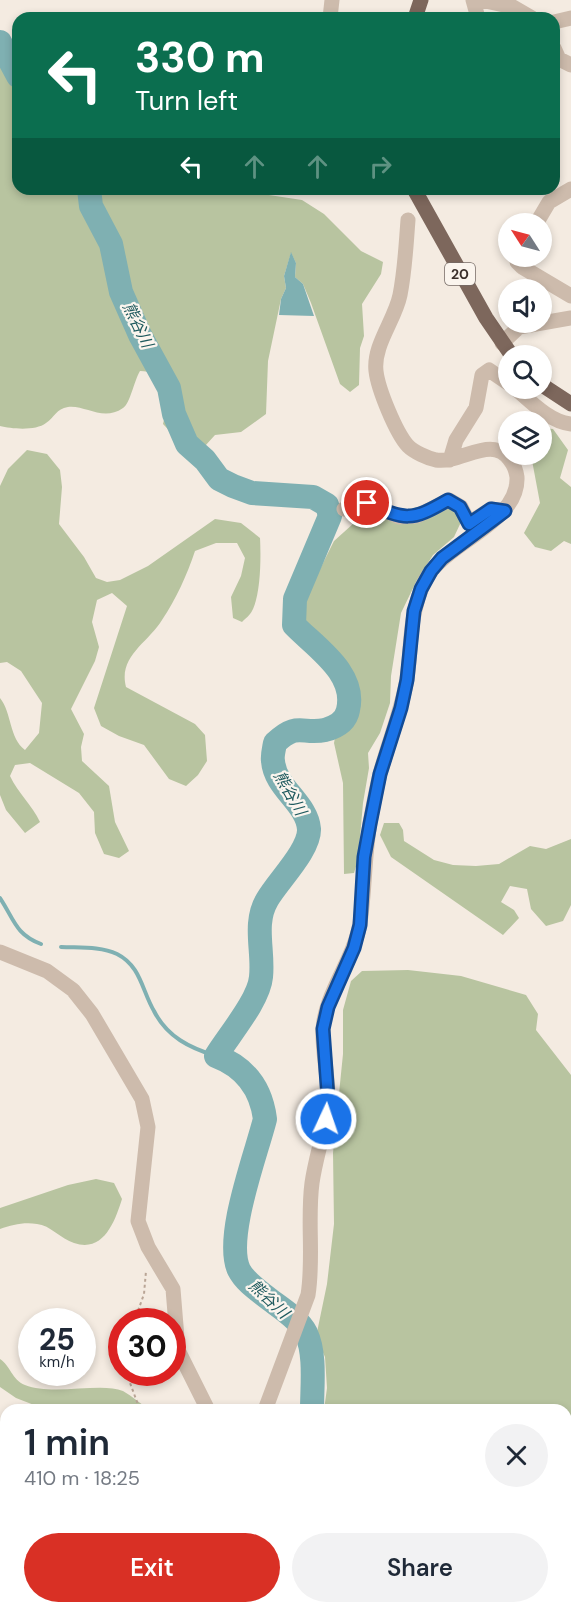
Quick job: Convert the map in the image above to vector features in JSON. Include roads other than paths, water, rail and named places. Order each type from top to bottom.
[{"type":"main road","name":"20","points":[[417,195],[434,229],[502,343]]},
{"type":"main road","points":[[552,392],[571,404]]},
{"type":"street","points":[[481,0],[513,7],[522,12]]},
{"type":"street","points":[[542,213],[549,202],[571,189]]},
{"type":"street","points":[[267,1404],[308,1295],[311,1276],[312,1180],[326,1119],[328,1098],[323,1029],[328,1007],[354,948],[360,925],[368,835],[380,774],[403,699],[414,611],[421,589],[431,571],[442,558],[505,511],[515,494],[517,478],[515,466],[507,455],[497,449],[486,448],[450,460],[434,460],[408,446],[395,423],[375,370],[379,349],[400,298],[408,220]]},
{"type":"street","points":[[522,267],[571,296]]},
{"type":"street","points":[[502,343],[519,327],[571,318]]},
{"type":"street","points":[[450,460],[456,440],[476,408],[482,375],[489,370],[498,376]]},
{"type":"street","points":[[529,399],[562,423],[571,424]]},
{"type":"street","points":[[344,509],[367,503],[399,517],[417,516],[448,500],[460,507],[469,524],[491,509],[505,511]]},
{"type":"street","points":[[0,952],[47,971],[73,990],[92,1014],[142,1099],[148,1127],[138,1221],[148,1247],[173,1289],[178,1350],[205,1404]]},
{"type":"water","points":[[291,252],[296,263],[295,277],[303,284],[314,316],[279,315],[281,299],[286,288],[284,276]]},
{"type":"waterway","name":"熊谷川","points":[[0,42],[12,65]]},
{"type":"waterway","name":"熊谷川","points":[[90,195],[91,206],[111,244],[121,292],[140,335],[169,388],[174,414],[187,444],[205,460],[219,479],[252,493],[313,497],[327,505],[330,516],[295,599],[294,625],[323,652],[340,673],[349,697],[348,710],[343,720],[333,727],[317,731],[289,732],[275,743],[273,757],[275,771],[303,811],[309,829],[308,837],[299,856],[263,909],[260,928],[262,967],[259,986],[249,1007],[216,1056],[235,1066],[250,1080],[260,1098],[265,1119],[238,1218],[235,1256],[239,1270],[252,1286],[294,1318],[306,1333],[312,1360],[312,1404]]},
{"type":"waterway","points":[[0,898],[20,931],[41,944]]},
{"type":"waterway","points":[[61,947],[104,950],[125,959],[136,972],[159,1020],[172,1035],[188,1045],[216,1056]]}]
